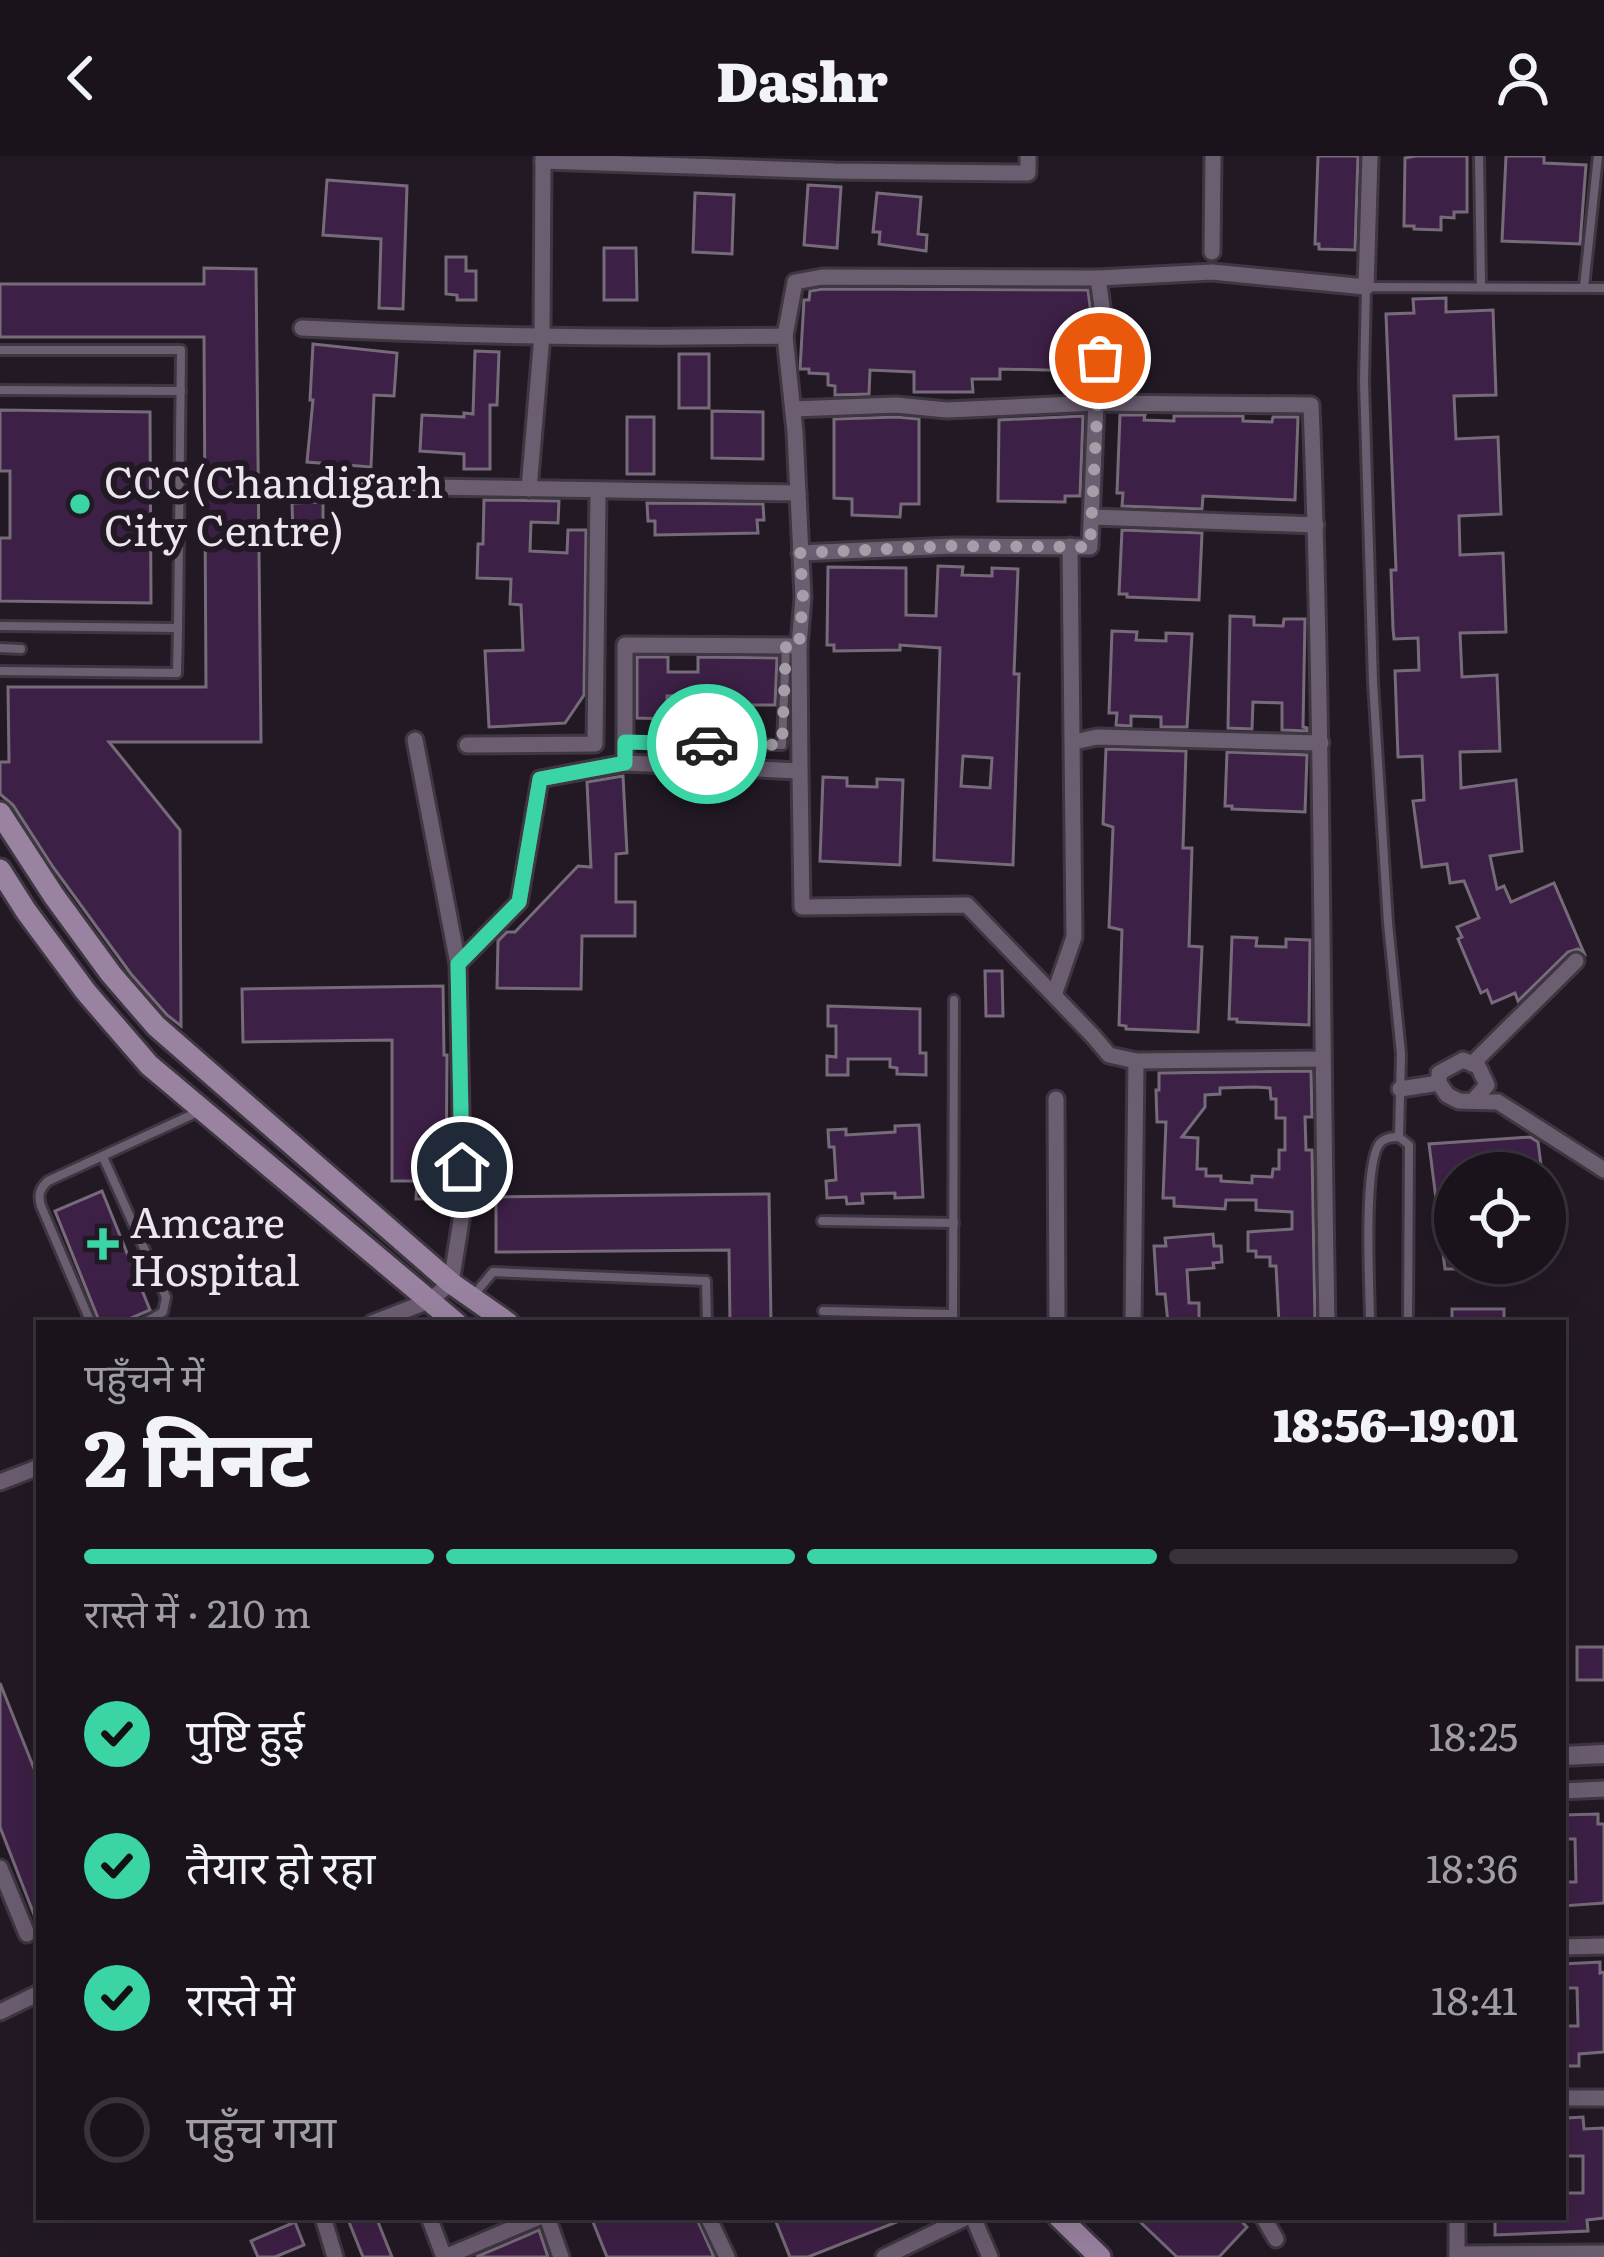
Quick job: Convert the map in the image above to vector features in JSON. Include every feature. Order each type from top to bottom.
[{"type":"main road","points":[[0,813],[111,974],[156,1026],[451,1283],[504,1320]]},
{"type":"main road","points":[[0,870],[86,992],[149,1065],[452,1320]]},
{"type":"main road","points":[[205,1114],[225,1086]]},
{"type":"main road","points":[[1062,2220],[1100,2257]]},
{"type":"street","points":[[529,490],[542,335],[543,159],[1028,173],[1028,156]]},
{"type":"street","points":[[1212,251],[1213,156]]},
{"type":"street","points":[[1322,1058],[1136,1061],[1109,1055],[967,905],[802,907],[792,646],[803,597],[785,336],[795,281],[821,277],[1098,278],[1212,272],[1366,287],[1370,156]]},
{"type":"street","points":[[800,553],[953,546],[1090,547],[1103,314],[1098,278]]},
{"type":"street","points":[[302,328],[785,336]]},
{"type":"street","points":[[793,409],[896,405],[947,410],[1096,403],[1312,405],[1327,1320]]},
{"type":"street","points":[[303,485],[798,493]]},
{"type":"street","points":[[467,745],[595,744],[598,491]]},
{"type":"street","points":[[1093,517],[1316,525]]},
{"type":"street","points":[[1054,995],[1074,937],[1070,546]]},
{"type":"street","points":[[625,763],[625,644],[792,646]]},
{"type":"street","points":[[1074,742],[1097,737],[1321,743]]},
{"type":"street","points":[[379,1320],[429,1301],[451,1283],[463,1208],[458,964],[415,740]]},
{"type":"street","points":[[458,964],[519,902],[540,779],[625,763],[800,771]]},
{"type":"street","points":[[1472,1064],[1576,961]]},
{"type":"street","points":[[1474,1100],[1487,1085],[1478,1066],[1462,1060],[1439,1073],[1447,1095],[1459,1101],[1498,1102],[1604,1170]]},
{"type":"street","points":[[1133,1320],[1136,1061]]},
{"type":"street","points":[[1400,1089],[1439,1083]]},
{"type":"street","points":[[1056,1099],[1057,1320]]},
{"type":"street","points":[[0,1482],[36,1468]]},
{"type":"street","points":[[1566,1756],[1604,1754]]},
{"type":"street","points":[[1566,1791],[1604,1790]]},
{"type":"street","points":[[0,1868],[27,1934]]},
{"type":"street","points":[[1566,1947],[1604,1946]]},
{"type":"street","points":[[0,2012],[36,1994]]},
{"type":"street","points":[[1566,2098],[1604,2098]]},
{"type":"street","points":[[324,2220],[335,2257]]},
{"type":"street","points":[[430,2220],[444,2257],[536,2220]]},
{"type":"street","points":[[544,2220],[561,2257]]},
{"type":"street","points":[[708,2220],[727,2257]]},
{"type":"street","points":[[884,2257],[964,2220]]},
{"type":"street","points":[[972,2220],[990,2257]]},
{"type":"street","points":[[1266,2220],[1276,2239]]},
{"type":"street","points":[[1457,2220],[1457,2255],[1604,2253]]},
{"type":"lane","points":[[1478,156],[1481,286]]},
{"type":"lane","points":[[1584,287],[1598,156]]},
{"type":"lane","points":[[1408,1320],[1408,1145],[1399,1136],[1401,1054],[1372,682],[1366,287],[1604,288]]},
{"type":"lane","points":[[0,350],[181,350],[177,673],[0,671]]},
{"type":"lane","points":[[0,390],[181,391]]},
{"type":"lane","points":[[0,626],[178,628]]},
{"type":"lane","points":[[625,742],[782,745],[792,646]]},
{"type":"lane","points":[[0,648],[21,649]]},
{"type":"lane","points":[[823,1311],[953,1318],[954,1000]]},
{"type":"lane","points":[[91,1320],[38,1198],[43,1185],[205,1114]]},
{"type":"lane","points":[[1370,1320],[1369,1184],[1378,1145],[1399,1136]]},
{"type":"lane","points":[[103,1156],[166,1297],[163,1312],[149,1320]]},
{"type":"lane","points":[[822,1221],[954,1223]]},
{"type":"lane","points":[[472,1298],[493,1272],[706,1280],[707,1320]]},
{"type":"building","points":[[1318,156],[1358,156],[1355,250],[1319,249],[1315,244]]},
{"type":"building","points":[[1467,156],[1467,212],[1441,217],[1441,230],[1404,226],[1405,158]]},
{"type":"building","points":[[1506,156],[1544,156],[1544,163],[1586,165],[1580,244],[1502,241]]},
{"type":"building","points":[[327,180],[407,186],[403,309],[379,308],[381,239],[323,235]]},
{"type":"building","points":[[808,185],[841,187],[837,248],[804,245]]},
{"type":"building","points":[[695,193],[734,195],[732,254],[693,252]]},
{"type":"building","points":[[877,193],[921,197],[918,234],[927,235],[926,251],[879,244],[880,232],[873,232]]},
{"type":"building","points":[[604,248],[636,248],[637,300],[604,300]]},
{"type":"building","points":[[446,257],[466,257],[466,271],[476,271],[476,300],[457,300],[457,295],[446,294]]},
{"type":"building","points":[[204,268],[256,269],[261,742],[109,742],[180,830],[181,1026],[131,974],[13,805],[0,794],[0,762],[9,762],[8,687],[206,687],[204,337],[0,337],[0,284],[204,284]]},
{"type":"building","points":[[1088,290],[1087,371],[1000,369],[1000,379],[972,379],[973,392],[914,392],[914,372],[870,370],[869,394],[835,395],[828,374],[800,369],[804,300],[809,300],[810,291]]},
{"type":"building","points":[[1446,298],[1446,312],[1493,310],[1496,395],[1454,396],[1456,439],[1498,437],[1501,514],[1459,516],[1460,555],[1503,553],[1506,632],[1460,633],[1462,677],[1497,675],[1500,751],[1460,752],[1461,788],[1516,780],[1522,851],[1490,856],[1497,889],[1504,886],[1511,902],[1554,883],[1584,953],[1578,949],[1568,952],[1518,1001],[1515,993],[1492,1003],[1487,990],[1481,993],[1457,927],[1479,918],[1464,881],[1450,883],[1447,864],[1422,867],[1413,801],[1424,800],[1422,756],[1398,757],[1395,671],[1419,670],[1418,638],[1394,639],[1393,629],[1391,570],[1396,570],[1386,314],[1414,313],[1413,299]]},
{"type":"building","points":[[313,344],[397,353],[394,396],[374,395],[371,467],[307,462]]},
{"type":"building","points":[[475,351],[499,352],[497,405],[490,405],[490,469],[464,469],[464,454],[420,451],[422,415],[473,414]]},
{"type":"building","points":[[679,354],[709,354],[709,408],[679,408]]},
{"type":"building","name":"CCC(Chandigarh City Centre)","points":[[0,410],[150,412],[151,603],[0,601],[0,538],[10,538],[10,471],[0,471]]},
{"type":"building","points":[[712,411],[763,412],[763,459],[712,458]]},
{"type":"building","points":[[1120,415],[1174,421],[1174,416],[1243,416],[1243,421],[1272,422],[1273,417],[1298,417],[1295,500],[1203,496],[1202,509],[1122,506],[1123,493],[1117,493]]},
{"type":"building","points":[[1083,416],[1080,496],[1065,496],[1065,502],[998,501],[999,420]]},
{"type":"building","points":[[627,417],[654,417],[654,474],[627,474]]},
{"type":"building","points":[[834,419],[919,419],[919,504],[901,504],[900,517],[852,515],[852,499],[834,498]]},
{"type":"building","points":[[484,500],[559,501],[558,523],[531,522],[530,551],[567,553],[568,530],[586,530],[584,695],[565,723],[489,727],[485,651],[523,650],[521,605],[510,604],[511,579],[477,578]]},
{"type":"building","points":[[323,502],[323,532],[293,533],[292,503]]},
{"type":"building","points":[[647,503],[763,504],[764,520],[757,520],[758,533],[655,535]]},
{"type":"building","points":[[1122,530],[1202,533],[1199,600],[1119,594]]},
{"type":"building","points":[[938,566],[963,567],[962,575],[992,576],[992,568],[1018,569],[1013,865],[934,860],[940,648],[900,645],[900,650],[834,651],[834,645],[827,645],[828,567],[906,568],[906,615],[936,616]],"holes":[[[963,756],[992,758],[990,788],[961,786]]]},
{"type":"building","points":[[1230,616],[1254,617],[1254,625],[1283,626],[1284,619],[1305,619],[1303,727],[1307,731],[1282,730],[1282,703],[1253,702],[1252,729],[1228,728]]},
{"type":"building","points":[[1112,631],[1137,632],[1136,640],[1166,641],[1166,633],[1192,634],[1187,727],[1161,727],[1161,717],[1131,716],[1131,726],[1116,725],[1117,713],[1109,713]]},
{"type":"building","points":[[637,657],[668,657],[668,672],[698,672],[698,657],[777,658],[775,705],[733,705],[733,712],[698,712],[698,695],[667,696],[667,719],[637,718]]},
{"type":"building","points":[[1106,749],[1186,751],[1183,848],[1192,848],[1189,946],[1202,947],[1198,1032],[1119,1025],[1122,930],[1109,927],[1113,827],[1103,824]]},
{"type":"building","points":[[1227,752],[1307,755],[1305,812],[1225,806]]},
{"type":"building","points":[[623,776],[627,853],[616,854],[616,902],[635,902],[635,936],[582,936],[581,989],[497,988],[498,941],[507,932],[515,932],[578,866],[591,867],[587,782]]},
{"type":"building","points":[[823,777],[847,778],[847,786],[877,787],[877,779],[903,780],[900,865],[820,861]]},
{"type":"building","points":[[1232,937],[1257,938],[1256,946],[1286,947],[1286,939],[1310,940],[1309,1025],[1229,1019]]},
{"type":"building","points":[[985,971],[1002,971],[1003,1016],[986,1016]]},
{"type":"building","points":[[443,986],[446,1199],[416,1199],[417,1181],[392,1181],[392,1040],[243,1042],[242,989]]},
{"type":"building","points":[[828,1006],[920,1009],[920,1053],[926,1053],[926,1075],[897,1074],[890,1059],[848,1059],[848,1075],[827,1075],[827,1056],[836,1057],[836,1026],[828,1026]]},
{"type":"building","points":[[1311,1071],[1312,1117],[1305,1117],[1306,1150],[1312,1150],[1315,1320],[1279,1320],[1276,1266],[1270,1266],[1270,1257],[1256,1257],[1256,1251],[1248,1251],[1248,1232],[1292,1229],[1292,1212],[1256,1210],[1256,1200],[1226,1200],[1225,1209],[1174,1206],[1174,1198],[1163,1198],[1166,1122],[1157,1122],[1159,1073]],"holes":[[[1255,1087],[1270,1088],[1271,1099],[1276,1099],[1276,1118],[1285,1118],[1285,1150],[1279,1150],[1279,1169],[1273,1169],[1272,1177],[1252,1176],[1252,1183],[1221,1181],[1221,1176],[1206,1176],[1206,1169],[1197,1169],[1198,1138],[1182,1137],[1205,1107],[1205,1095],[1220,1094],[1220,1088]]]},
{"type":"building","points":[[919,1125],[923,1197],[862,1194],[863,1203],[847,1204],[846,1197],[827,1198],[826,1181],[836,1180],[828,1130],[846,1129],[846,1135],[895,1132],[895,1126]]},
{"type":"building","points":[[1530,1137],[1538,1142],[1539,1152],[1434,1152],[1434,1183],[1429,1144]]},
{"type":"building","points":[[102,1191],[150,1310],[127,1320],[99,1320],[55,1211]]},
{"type":"building","points":[[769,1194],[771,1320],[730,1320],[729,1250],[496,1252],[496,1197]]},
{"type":"building","points":[[1213,1234],[1214,1246],[1221,1246],[1222,1262],[1213,1263],[1214,1268],[1187,1270],[1189,1303],[1199,1303],[1199,1320],[1168,1320],[1165,1294],[1157,1294],[1154,1246],[1166,1246],[1165,1238]]},
{"type":"building","points":[[1452,1309],[1504,1309],[1504,1320],[1452,1320]]},
{"type":"building","points":[[1577,1647],[1604,1647],[1604,1680],[1577,1680]]},
{"type":"building","points":[[0,1683],[36,1773],[36,1920],[0,1827]]},
{"type":"building","points":[[1598,1814],[1598,1824],[1604,1824],[1604,1903],[1566,1906],[1566,1882],[1576,1882],[1575,1839],[1566,1839],[1566,1815]]},
{"type":"building","points":[[1600,1962],[1600,1973],[1604,1972],[1604,2052],[1579,2054],[1579,2066],[1566,2066],[1566,2026],[1578,2026],[1577,1988],[1566,1988],[1566,1964]]},
{"type":"building","points":[[1583,2117],[1584,2129],[1604,2128],[1604,2218],[1587,2220],[1588,2231],[1495,2235],[1495,2220],[1566,2220],[1566,2193],[1583,2193],[1583,2156],[1566,2156],[1567,2118]]},
{"type":"building","points":[[348,2220],[377,2220],[392,2257],[363,2257]]},
{"type":"building","points":[[592,2220],[697,2220],[714,2257],[607,2257]]},
{"type":"building","points":[[775,2220],[902,2220],[808,2257],[790,2257]]},
{"type":"building","points":[[1138,2220],[1240,2220],[1247,2227],[1219,2257],[1177,2257]]},
{"type":"building","points":[[295,2222],[304,2245],[275,2257],[258,2257],[251,2241]]},
{"type":"building","points":[[539,2230],[548,2257],[476,2257],[530,2234]]},
{"type":"way so far","points":[[707,744],[782,745],[786,646],[799,646],[800,553],[953,546],[1090,547],[1100,358]]},
{"type":"place","name":"CCC(Chandigarh City Centre)","points":[[80,504]]},
{"type":"place","name":"Amcare Hospital","points":[[103,1244]]},
{"type":"route","points":[[462,1167],[458,964],[519,902],[540,779],[625,763],[625,742],[707,744]]}]
